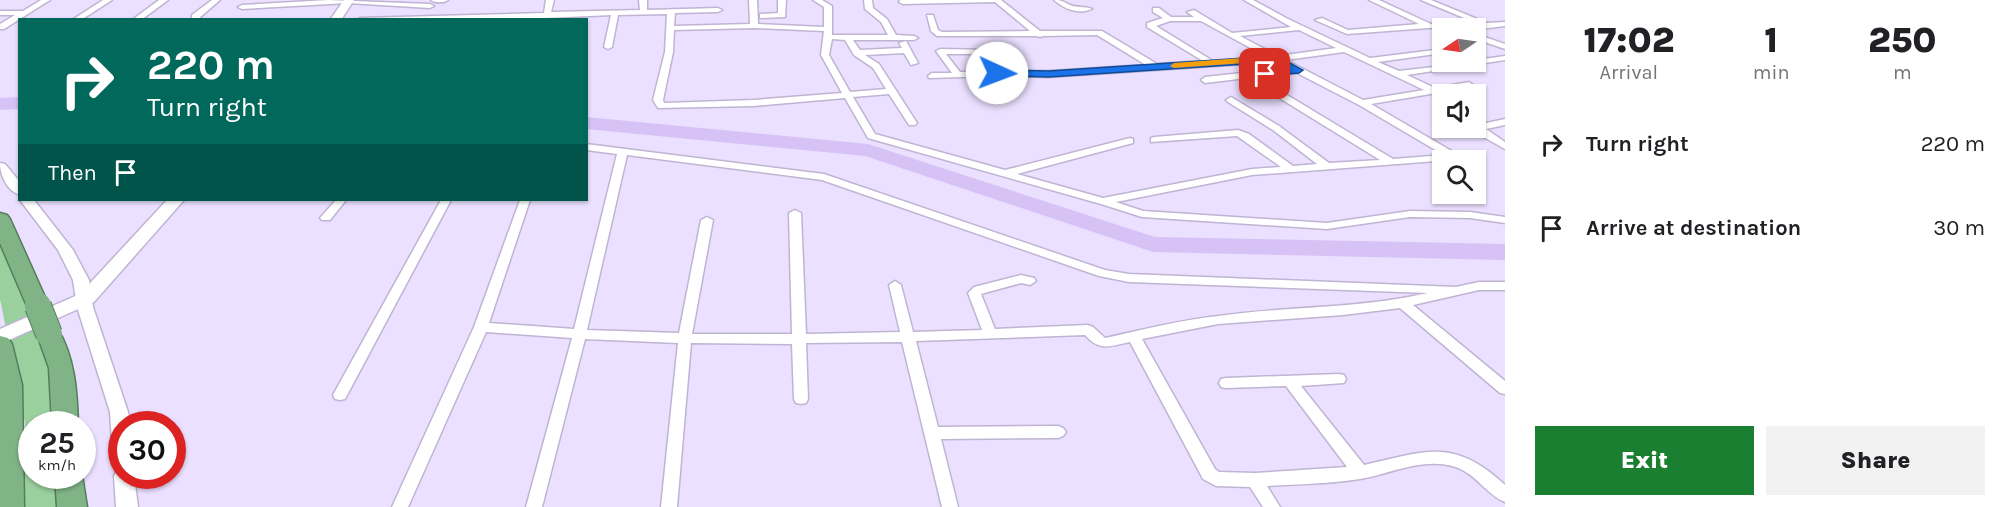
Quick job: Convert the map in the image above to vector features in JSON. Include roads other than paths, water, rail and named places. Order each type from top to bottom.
[{"type":"highway","points":[[0,219],[38,306],[61,368],[64,411]]},
{"type":"highway","points":[[1,344],[9,385],[9,507]]},
{"type":"highway","points":[[70,489],[72,507]]},
{"type":"main road","points":[[336,18],[349,0]]},
{"type":"main road","points":[[1,344],[83,299],[175,201]]},
{"type":"street","points":[[0,27],[46,0]]},
{"type":"street","points":[[78,18],[108,0]]},
{"type":"street","points":[[138,18],[164,0]]},
{"type":"street","points":[[195,17],[216,0]]},
{"type":"street","points":[[242,7],[349,0],[434,2],[444,0]]},
{"type":"street","points":[[547,16],[550,0]]},
{"type":"street","points":[[643,0],[644,12]]},
{"type":"street","points":[[753,0],[754,27]]},
{"type":"street","points":[[763,16],[782,15],[782,0]]},
{"type":"street","points":[[817,0],[828,6],[826,60],[849,95],[871,136],[1142,214],[1328,226],[1433,213],[1505,220]]},
{"type":"street","points":[[868,0],[869,9],[884,21],[907,50],[914,63]]},
{"type":"street","points":[[903,2],[997,0],[1040,35]]},
{"type":"street","points":[[1058,0],[1070,8],[1088,9]]},
{"type":"street","points":[[1248,0],[1432,91]]},
{"type":"street","points":[[1373,0],[1429,26]]},
{"type":"street","points":[[1425,0],[1489,26]]},
{"type":"street","points":[[421,18],[434,2]]},
{"type":"street","points":[[421,18],[494,18],[717,10]]},
{"type":"street","points":[[1156,10],[1169,19]]},
{"type":"street","points":[[671,11],[669,52],[658,100],[662,106],[733,104],[891,91]]},
{"type":"street","points":[[1102,201],[1252,172],[1446,158],[1451,155],[1362,103],[1191,12]]},
{"type":"street","points":[[0,13],[25,13]]},
{"type":"street","points":[[608,47],[615,13]]},
{"type":"street","points":[[930,17],[935,31],[940,34],[1099,33],[1155,67]]},
{"type":"street","points":[[1201,19],[1169,19],[1150,25],[1211,63]]},
{"type":"street","points":[[1319,20],[1347,32],[1432,26]]},
{"type":"street","points":[[1486,26],[1505,24]]},
{"type":"street","points":[[670,28],[754,27],[828,33],[848,38],[914,39]]},
{"type":"street","points":[[1231,35],[1301,28]]},
{"type":"street","points":[[848,38],[856,53],[876,66],[912,123]]},
{"type":"street","points":[[1486,39],[1502,45]]},
{"type":"street","points":[[1486,47],[1502,45]]},
{"type":"street","points":[[932,76],[1049,74],[1277,59],[1346,49]]},
{"type":"street","points":[[856,53],[907,50]]},
{"type":"street","points":[[957,74],[940,51],[990,52],[1010,73]]},
{"type":"street","points":[[1370,60],[1432,52]]},
{"type":"street","points":[[1398,74],[1505,58]]},
{"type":"street","points":[[1205,80],[1299,70]]},
{"type":"street","points":[[1249,76],[1389,161]]},
{"type":"street","points":[[1362,103],[1432,92]]},
{"type":"street","points":[[1231,100],[1276,128],[1327,167]]},
{"type":"street","points":[[1505,122],[1480,127],[1483,133],[1505,146]]},
{"type":"street","points":[[1154,140],[1238,134],[1246,136],[1291,169]]},
{"type":"street","points":[[1006,173],[1130,141]]},
{"type":"street","points":[[588,147],[824,177],[1103,273],[1130,278],[1451,290],[1505,286]]},
{"type":"street","points":[[534,507],[579,336],[623,151]]},
{"type":"street","points":[[0,167],[18,189]]},
{"type":"street","points":[[326,218],[340,201]]},
{"type":"street","points":[[340,395],[445,201]]},
{"type":"street","points":[[400,507],[481,327],[525,201]]},
{"type":"street","points":[[32,202],[80,273],[85,307],[119,411]]},
{"type":"street","points":[[795,213],[801,399]]},
{"type":"street","points":[[669,507],[685,336],[707,220]]},
{"type":"street","points":[[990,334],[974,293],[1021,279],[1030,281]]},
{"type":"street","points":[[895,285],[906,338],[950,507]]},
{"type":"street","points":[[481,327],[579,336],[800,338],[906,338],[1088,330],[1097,340],[1104,343],[1218,320],[1403,303],[1451,290]]},
{"type":"street","points":[[1403,303],[1505,389]]},
{"type":"street","points":[[1134,336],[1209,474],[1216,479],[1255,480],[1360,472],[1412,460],[1447,458],[1461,462],[1479,472],[1505,495]]},
{"type":"street","points":[[1226,383],[1339,379]]},
{"type":"street","points":[[1289,380],[1360,472]]},
{"type":"street","points":[[930,433],[1058,432]]},
{"type":"street","points":[[1255,480],[1272,507]]},
{"type":"street","points":[[125,489],[127,507]]},
{"type":"waterway","points":[[0,104],[18,103]]},
{"type":"waterway","points":[[588,123],[868,150],[1153,244],[1505,252]]}]
